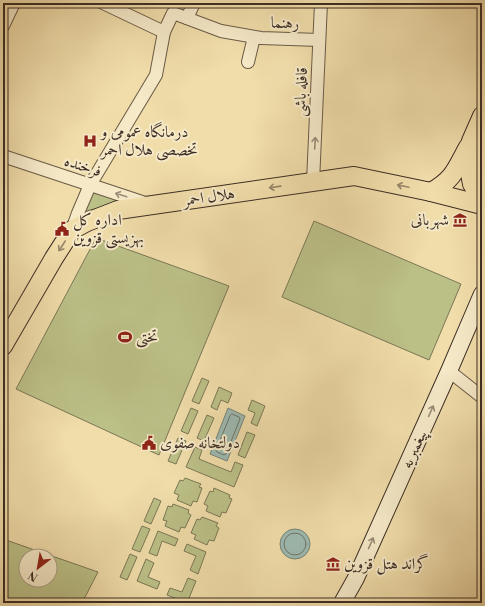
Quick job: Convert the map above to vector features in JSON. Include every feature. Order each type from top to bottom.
[{"type":"main road","points":[[431,192],[448,181],[453,175],[472,141],[482,116]]},
{"type":"main road","points":[[472,141],[470,175],[477,197]]},
{"type":"main road","name":"هلال احمر","points":[[72,230],[87,222],[118,210],[354,176],[431,192],[477,197]]},
{"type":"main road","points":[[3,346],[72,230]]},
{"type":"main road","name":"پیغمبریه","points":[[342,603],[356,578],[482,294]]},
{"type":"street","points":[[3,26],[14,3]]},
{"type":"street","points":[[72,230],[90,186],[156,75],[164,32],[103,3]]},
{"type":"street","points":[[187,18],[194,3]]},
{"type":"street","name":"قافله باشی","points":[[313,182],[321,3]]},
{"type":"street","name":"رهنما","points":[[164,32],[173,14],[221,31],[254,37],[319,40]]},
{"type":"street","points":[[248,62],[254,37]]},
{"type":"street","name":"فرخنده","points":[[3,156],[90,186],[152,205]]},
{"type":"street","points":[[449,371],[482,396]]},
{"type":"green space","points":[[91,193],[95,193],[127,202],[81,212]]},
{"type":"green space","points":[[314,221],[461,284],[429,360],[282,297]]},
{"type":"green space","name":"تختی","points":[[96,238],[229,286],[159,455],[16,389]]},
{"type":"green space","points":[[202,378],[209,381],[199,404],[192,401]]},
{"type":"green space","points":[[219,387],[232,393],[228,403],[221,400],[217,410],[211,407]]},
{"type":"green space","points":[[252,400],[265,406],[257,426],[251,423],[255,413],[248,410]]},
{"type":"green space","points":[[191,408],[198,411],[188,434],[181,431]]},
{"type":"green space","points":[[207,415],[214,418],[204,441],[197,438]]},
{"type":"green space","points":[[247,432],[255,435],[245,458],[238,455]]},
{"type":"green space","points":[[178,438],[186,441],[176,464],[168,461]]},
{"type":"green space","points":[[195,447],[202,450],[199,459],[231,472],[235,462],[243,465],[234,487],[186,467]]},
{"type":"green space","points":[[185,478],[201,484],[199,487],[202,488],[197,502],[193,501],[191,506],[177,500],[179,495],[174,493],[180,480],[183,481]]},
{"type":"green space","points":[[214,488],[230,495],[229,498],[232,499],[226,513],[222,512],[220,517],[206,511],[208,506],[204,504],[210,491],[213,492]]},
{"type":"green space","points":[[154,498],[161,501],[151,524],[144,521]]},
{"type":"green space","points":[[173,504],[189,510],[188,513],[191,515],[185,528],[181,527],[179,532],[165,526],[167,521],[163,520],[168,506],[172,507]]},
{"type":"green space","points":[[202,517],[218,523],[216,526],[219,528],[214,541],[209,540],[207,545],[194,539],[196,535],[191,533],[197,519],[200,520]]},
{"type":"green space","points":[[142,526],[150,529],[140,552],[132,549]]},
{"type":"green space","points":[[158,531],[178,539],[175,546],[162,541],[157,556],[149,553]]},
{"type":"green space","points":[[3,539],[29,548],[18,548],[18,588],[58,588],[58,558],[98,572],[82,603],[3,603]]},
{"type":"green space","points":[[187,544],[206,552],[198,574],[190,570],[196,556],[184,551]]},
{"type":"green space","points":[[130,554],[137,557],[127,580],[120,577]]},
{"type":"green space","points":[[146,559],[154,563],[148,577],[160,582],[157,589],[137,581]]},
{"type":"green space","points":[[188,578],[196,581],[187,603],[167,595],[170,588],[182,592]]},
{"type":"water","points":[[228,408],[245,416],[227,461],[210,454]]},
{"type":"water","points":[[295,529],[301,530],[309,538],[309,550],[301,558],[295,559],[289,558],[281,550],[280,544],[281,538],[289,530]]},
{"type":"place","name":"درمانگاه عمومی و تخصصی هلال احمر","points":[[90,141]]},
{"type":"place","name":"شهربانی","points":[[460,220]]},
{"type":"place","name":"اداره کل بهزیستی قزوین","points":[[62,229]]},
{"type":"place","name":"تختی","points":[[125,337]]},
{"type":"place","name":"دولتخانه صفوی","points":[[149,443]]},
{"type":"place","name":"گراند هتل قزوین","points":[[333,564]]}]
